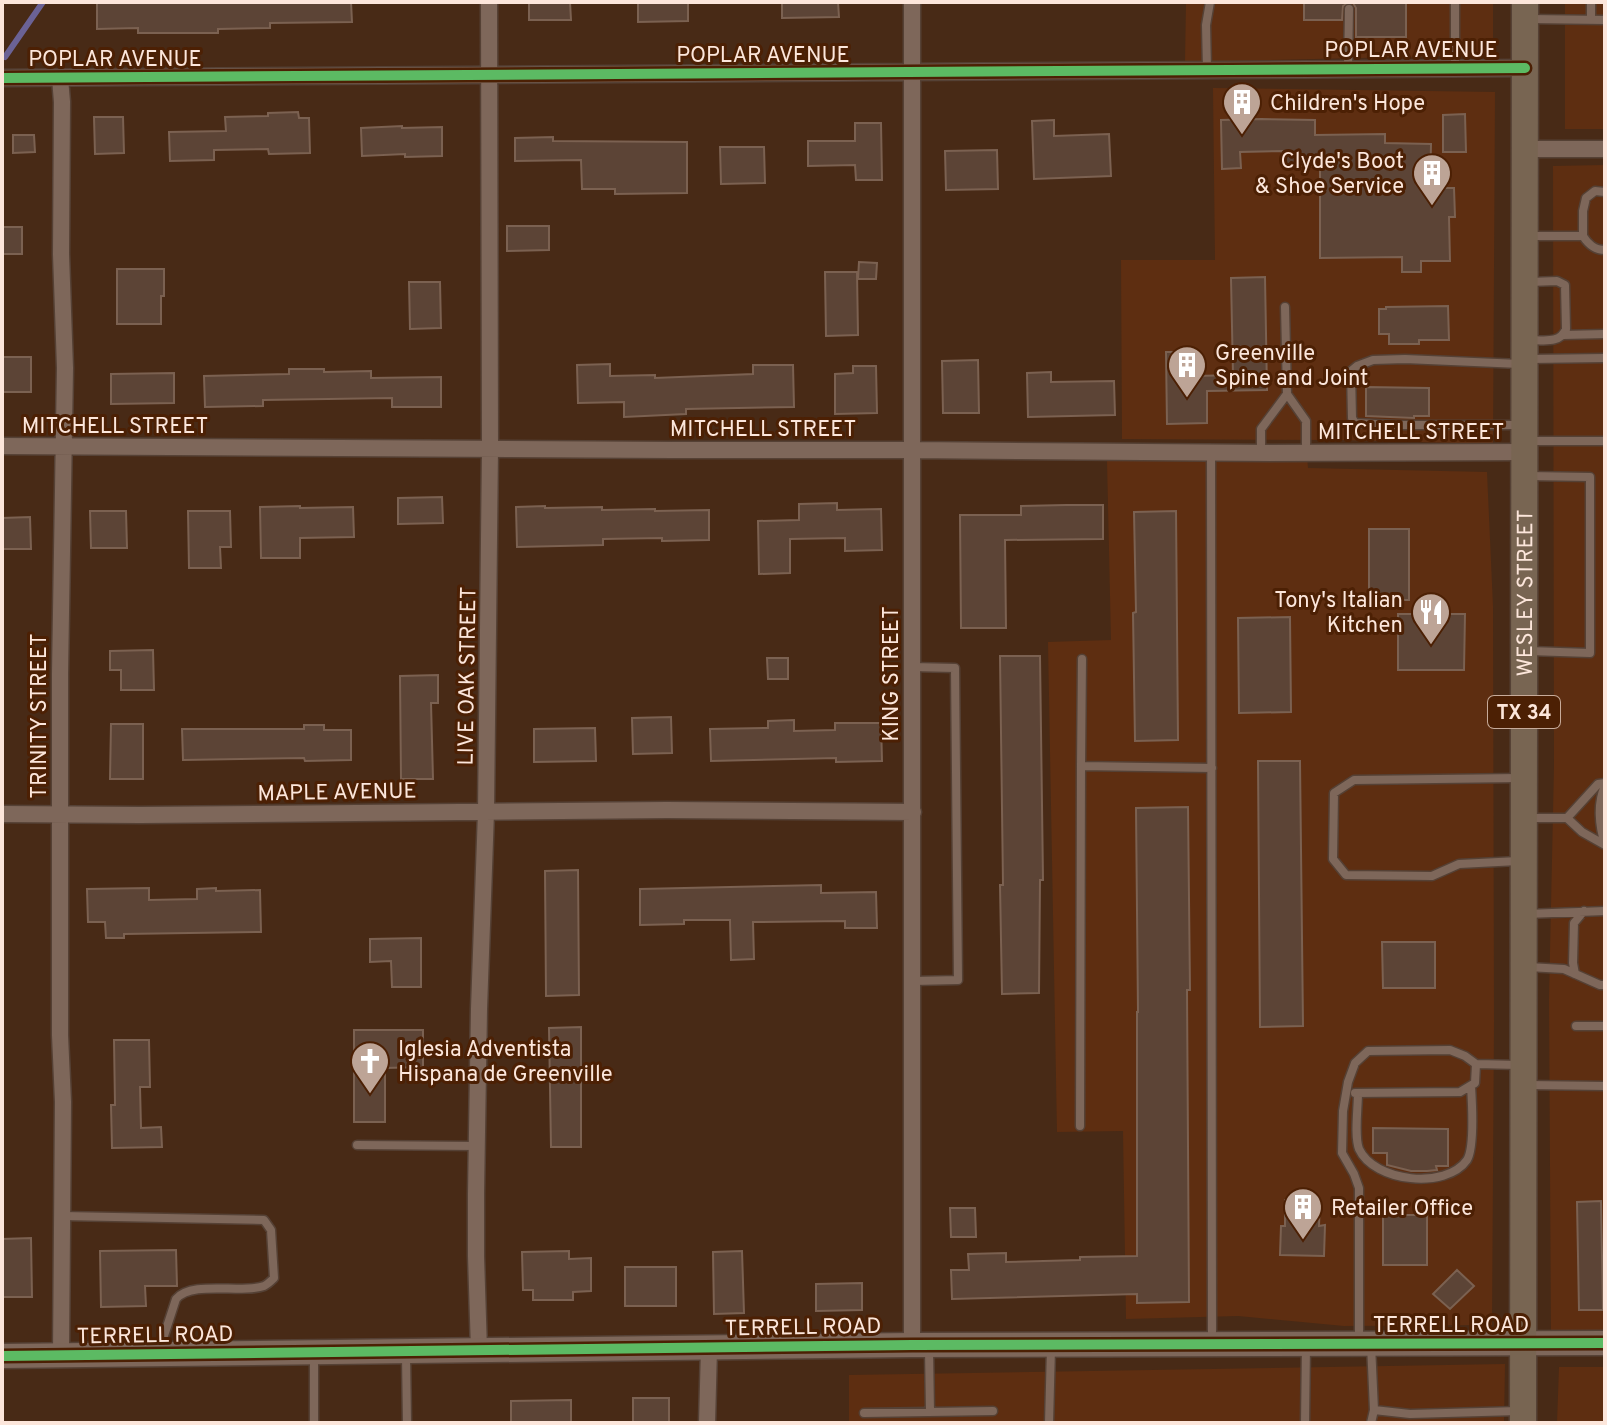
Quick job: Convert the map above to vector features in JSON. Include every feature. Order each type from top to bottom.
[{"type":"main road","name":"WESLEY STREET","points":[[1523,1417],[1525,10]]},
{"type":"street","name":"LIVE OAK STREET","points":[[479,1350],[476,1256],[479,1009],[486,812],[490,448],[489,2]]},
{"type":"street","name":"KING STREET","points":[[912,2],[913,981],[921,1345]]},
{"type":"street","name":"POPLAR AVENUE","points":[[2,78],[1525,68]]},
{"type":"street","name":"TRINITY STREET","points":[[60,78],[65,368],[60,674],[61,1355]]},
{"type":"street","points":[[1525,149],[1605,149]]},
{"type":"street","name":"MITCHELL STREET","points":[[2,446],[1261,453],[1524,449]]},
{"type":"street","name":"MAPLE AVENUE","points":[[2,814],[667,810],[913,812]]},
{"type":"street","name":"TERRELL ROAD","points":[[2,1356],[921,1345],[1605,1343]]},
{"type":"street","points":[[707,1423],[709,1348]]},
{"type":"lane","points":[[1207,70],[1206,25],[1210,2]]},
{"type":"lane","points":[[1455,2],[1455,69]]},
{"type":"lane","points":[[1591,2],[1591,20]]},
{"type":"lane","points":[[1348,69],[1349,9]]},
{"type":"lane","points":[[1525,10],[1605,20]]},
{"type":"lane","points":[[1605,192],[1595,191],[1586,198],[1583,211],[1583,236],[1588,244],[1605,250]]},
{"type":"lane","points":[[1525,236],[1583,236]]},
{"type":"lane","points":[[1524,651],[1590,653],[1590,477],[1524,449],[1396,425],[1355,423],[1352,418],[1351,371],[1373,360],[1501,364],[1559,339],[1566,329],[1565,285],[1557,281],[1525,282]]},
{"type":"lane","points":[[1285,307],[1287,394],[1306,421],[1306,453]]},
{"type":"lane","points":[[1563,335],[1605,334]]},
{"type":"lane","points":[[1524,354],[1605,358]]},
{"type":"lane","points":[[1261,453],[1261,429],[1287,394]]},
{"type":"lane","points":[[1524,449],[1605,441]]},
{"type":"lane","points":[[1211,452],[1212,1344]]},
{"type":"lane","points":[[1080,1126],[1082,659]]},
{"type":"lane","points":[[912,667],[955,668],[958,965],[958,980],[913,981]]},
{"type":"lane","points":[[1081,766],[1212,768]]},
{"type":"lane","points":[[1524,778],[1354,780],[1334,793],[1333,859],[1346,875],[1361,876],[1432,876],[1459,864],[1524,861]]},
{"type":"lane","points":[[1567,818],[1598,784],[1605,784],[1601,796],[1601,831],[1605,844]]},
{"type":"lane","points":[[1524,818],[1567,818],[1582,832],[1605,844]]},
{"type":"lane","points":[[1575,974],[1574,923],[1584,911]]},
{"type":"lane","points":[[1524,914],[1605,911]]},
{"type":"lane","points":[[1523,967],[1564,969],[1605,985]]},
{"type":"lane","points":[[1576,1026],[1605,1026]]},
{"type":"lane","points":[[1371,1423],[1374,1410],[1365,1344],[1359,1188],[1342,1153],[1343,1111],[1355,1063],[1368,1051],[1450,1050],[1476,1064],[1523,1075],[1605,1086]]},
{"type":"lane","points":[[1346,1093],[1460,1092],[1475,1083],[1476,1064]]},
{"type":"lane","points":[[1358,1093],[1357,1145],[1366,1160],[1381,1171],[1399,1177],[1437,1178],[1456,1172],[1469,1157],[1473,1111],[1471,1086]]},
{"type":"lane","points":[[357,1145],[478,1146]]},
{"type":"lane","points":[[63,1216],[264,1220],[269,1226],[274,1278],[263,1286],[181,1293],[176,1299],[158,1354]]},
{"type":"lane","points":[[1049,1423],[1051,1344]]},
{"type":"lane","points":[[1305,1423],[1306,1344]]},
{"type":"lane","points":[[921,1345],[930,1412]]},
{"type":"lane","points":[[405,1351],[407,1423]]},
{"type":"lane","points":[[314,1352],[314,1423]]},
{"type":"lane","points":[[1374,1410],[1523,1417]]},
{"type":"lane","points":[[864,1413],[993,1411]]},
{"type":"shaded area","points":[[1186,2],[1493,2],[1493,55],[1185,62]]},
{"type":"shaded area","points":[[1565,2],[1605,2],[1605,129],[1565,129]]},
{"type":"shaded area","points":[[1213,88],[1495,92],[1493,444],[1122,439],[1121,260],[1215,260]]},
{"type":"shaded area","points":[[1605,165],[1605,1332],[1551,1332],[1549,999],[1554,766],[1553,166]]},
{"type":"shaded area","points":[[1307,456],[1308,468],[1487,472],[1493,606],[1492,1325],[1344,1326],[1238,1316],[1126,1319],[1123,1131],[1057,1132],[1048,642],[1111,640],[1107,460]]},
{"type":"shaded area","points":[[1505,1364],[1504,1423],[849,1423],[849,1375]]},
{"type":"shaded area","points":[[1559,1367],[1605,1367],[1605,1423],[1557,1423]]},
{"type":"building","points":[[97,2],[351,2],[352,22],[270,23],[270,28],[218,29],[218,33],[138,33],[138,28],[97,29]]},
{"type":"building","points":[[529,2],[570,2],[571,20],[529,20]]},
{"type":"building","points":[[638,2],[688,2],[688,21],[638,22]]},
{"type":"building","points":[[782,2],[838,2],[839,17],[782,18]]},
{"type":"building","points":[[1304,2],[1350,2],[1343,6],[1342,20],[1304,20]]},
{"type":"building","points":[[1350,2],[1406,2],[1406,37],[1356,37],[1356,8]]},
{"type":"building","points":[[298,112],[299,118],[309,118],[310,153],[269,154],[268,149],[214,150],[214,160],[170,161],[169,132],[226,131],[225,117]]},
{"type":"building","points":[[1465,114],[1466,152],[1443,152],[1443,115]]},
{"type":"building","points":[[94,117],[123,117],[124,153],[95,154]]},
{"type":"building","points":[[1054,120],[1054,136],[1109,134],[1111,176],[1034,179],[1032,121]]},
{"type":"building","points":[[1221,120],[1315,120],[1315,135],[1385,134],[1385,143],[1431,144],[1430,188],[1454,188],[1455,217],[1449,217],[1450,261],[1421,261],[1421,272],[1402,272],[1402,257],[1320,258],[1320,166],[1282,166],[1282,151],[1240,152],[1241,168],[1222,169]]},
{"type":"building","points":[[855,123],[881,123],[882,180],[856,180],[855,165],[808,166],[808,141],[855,141]]},
{"type":"building","points":[[442,127],[442,156],[362,156],[361,128]]},
{"type":"building","points":[[13,135],[34,135],[35,152],[13,153]]},
{"type":"building","points":[[553,137],[553,141],[687,142],[687,193],[615,194],[615,189],[582,189],[581,160],[515,161],[515,138]]},
{"type":"building","points":[[720,147],[764,147],[765,183],[721,184]]},
{"type":"building","points":[[997,150],[998,189],[946,190],[945,151]]},
{"type":"building","points":[[507,226],[549,226],[549,250],[507,251]]},
{"type":"building","points":[[2,227],[22,227],[22,254],[2,254]]},
{"type":"building","points":[[859,262],[877,263],[876,279],[858,279]]},
{"type":"building","points":[[117,269],[164,269],[161,324],[117,324]]},
{"type":"building","points":[[825,272],[857,272],[858,335],[826,336]]},
{"type":"building","points":[[1265,277],[1267,390],[1207,391],[1207,423],[1167,424],[1166,352],[1196,352],[1197,376],[1233,375],[1231,278]]},
{"type":"building","points":[[409,282],[440,282],[441,328],[410,329]]},
{"type":"building","points":[[1448,306],[1449,340],[1389,344],[1389,334],[1379,334],[1379,309]]},
{"type":"building","points":[[2,357],[31,357],[31,392],[2,392]]},
{"type":"building","points":[[978,360],[979,413],[943,413],[942,361]]},
{"type":"building","points":[[610,364],[610,376],[655,375],[655,378],[753,374],[753,365],[793,365],[794,407],[686,409],[686,414],[624,417],[624,402],[578,403],[577,365]]},
{"type":"building","points":[[853,366],[876,366],[877,413],[835,414],[835,374],[853,373]]},
{"type":"building","points":[[289,369],[371,371],[371,378],[441,377],[441,407],[392,407],[392,398],[263,400],[263,406],[205,407],[204,376],[289,374]]},
{"type":"building","points":[[1051,372],[1051,382],[1114,381],[1115,415],[1028,417],[1027,373]]},
{"type":"building","points":[[174,373],[174,403],[111,404],[111,374]]},
{"type":"building","points":[[1366,387],[1429,388],[1429,416],[1366,416]]},
{"type":"building","points":[[442,497],[443,523],[398,524],[398,498]]},
{"type":"building","points":[[837,503],[837,510],[881,509],[882,550],[845,551],[845,538],[790,539],[790,573],[759,574],[758,521],[799,520],[799,504]]},
{"type":"building","points":[[1103,505],[1103,539],[1005,540],[1006,628],[961,628],[960,515],[1021,515],[1021,506]]},
{"type":"building","points":[[260,507],[353,507],[354,537],[300,538],[300,558],[261,558]]},
{"type":"building","points":[[516,507],[602,507],[602,510],[709,510],[709,540],[603,539],[603,545],[517,547]]},
{"type":"building","points":[[90,511],[126,511],[127,548],[91,548]]},
{"type":"building","points":[[188,511],[230,511],[231,547],[220,547],[221,568],[189,568]]},
{"type":"building","points":[[1176,511],[1178,740],[1135,741],[1134,512]]},
{"type":"building","points":[[30,517],[31,549],[2,549],[2,518]]},
{"type":"building","points":[[1369,529],[1409,529],[1409,600],[1369,600]]},
{"type":"building","name":"Tony's Italian Kitchen","points":[[1398,614],[1465,614],[1464,670],[1398,670]]},
{"type":"building","points":[[1290,617],[1291,712],[1239,713],[1238,618]]},
{"type":"building","points":[[153,650],[154,690],[121,690],[121,670],[110,670],[110,651]]},
{"type":"building","points":[[1000,656],[1040,656],[1043,880],[1040,880],[1039,993],[1002,994]]},
{"type":"building","points":[[767,658],[788,658],[788,679],[768,679]]},
{"type":"building","points":[[438,675],[438,703],[431,703],[433,779],[401,779],[400,676]]},
{"type":"building","points":[[671,717],[672,753],[633,754],[632,718]]},
{"type":"building","points":[[794,720],[794,731],[835,730],[835,723],[881,723],[882,761],[836,762],[836,758],[711,761],[710,729],[768,728],[768,721]]},
{"type":"building","points":[[111,724],[143,724],[143,779],[110,779]]},
{"type":"building","points":[[304,725],[324,725],[324,730],[351,730],[351,760],[183,760],[182,729],[304,729]]},
{"type":"building","points":[[595,728],[596,761],[534,762],[534,729]]},
{"type":"building","points":[[1258,761],[1300,761],[1303,1026],[1260,1027]]},
{"type":"building","points":[[1188,807],[1189,1302],[1137,1303],[1137,1294],[952,1299],[951,1270],[969,1270],[968,1254],[1006,1253],[1006,1262],[1137,1256],[1136,808]]},
{"type":"building","points":[[578,870],[579,995],[546,996],[545,871]]},
{"type":"building","points":[[821,885],[821,893],[876,892],[877,928],[845,928],[845,921],[753,922],[754,959],[731,960],[730,920],[684,920],[684,924],[640,925],[640,889]]},
{"type":"building","points":[[149,888],[149,900],[197,899],[197,889],[260,890],[261,932],[124,934],[124,938],[106,938],[105,922],[88,922],[87,889]]},
{"type":"building","points":[[421,938],[421,987],[392,987],[391,961],[370,962],[370,939]]},
{"type":"building","points":[[1382,942],[1435,942],[1435,988],[1383,988]]},
{"type":"building","points":[[581,1027],[581,1147],[551,1147],[549,1028]]},
{"type":"building","name":"Iglesia Adventista Hispana de Greenville","points":[[354,1030],[423,1030],[423,1067],[385,1068],[385,1122],[354,1122]]},
{"type":"building","points":[[114,1040],[149,1040],[150,1087],[140,1087],[141,1128],[161,1127],[162,1147],[112,1148]]},
{"type":"building","points":[[1373,1128],[1448,1129],[1448,1166],[1436,1166],[1437,1170],[1411,1171],[1387,1165],[1387,1153],[1373,1153]]},
{"type":"building","name":"Retailer Office","points":[[1320,1199],[1319,1226],[1325,1225],[1324,1256],[1280,1255],[1285,1200]]},
{"type":"building","points":[[1601,1201],[1603,1310],[1579,1310],[1577,1202]]},
{"type":"building","points":[[950,1208],[975,1208],[976,1237],[951,1237]]},
{"type":"building","points":[[1383,1215],[1427,1215],[1427,1265],[1383,1265]]},
{"type":"building","points":[[31,1238],[32,1297],[2,1297],[2,1239]]},
{"type":"building","points":[[176,1250],[177,1286],[145,1286],[146,1306],[101,1307],[100,1251]]},
{"type":"building","points":[[569,1251],[569,1259],[591,1258],[591,1291],[573,1292],[573,1300],[533,1300],[533,1290],[523,1290],[522,1252]]},
{"type":"building","points":[[742,1251],[744,1313],[714,1314],[713,1252]]},
{"type":"building","points":[[625,1267],[676,1267],[676,1306],[625,1306]]},
{"type":"building","points":[[1457,1270],[1474,1286],[1450,1309],[1433,1294]]},
{"type":"building","points":[[862,1283],[862,1310],[816,1311],[816,1284]]},
{"type":"building","points":[[633,1398],[669,1398],[669,1423],[633,1423]]},
{"type":"building","points":[[571,1400],[571,1423],[511,1423],[511,1401]]},
{"type":"waterway","points":[[5,57],[43,2]]},
{"type":"cycle path","points":[[2,78],[1525,68]]},
{"type":"cycle path","points":[[2,1356],[912,1345],[1605,1343]]},
{"type":"place","name":"Children's Hope","points":[[1242,136]]},
{"type":"place","name":"Clyde's Boot & Shoe Service","points":[[1432,207]]},
{"type":"place","name":"Greenville Spine and Joint","points":[[1187,399]]},
{"type":"place","name":"Tony's Italian Kitchen","points":[[1431,646]]},
{"type":"place","name":"Iglesia Adventista Hispana de Greenville","points":[[370,1095]]},
{"type":"place","name":"Retailer Office","points":[[1303,1241]]}]
